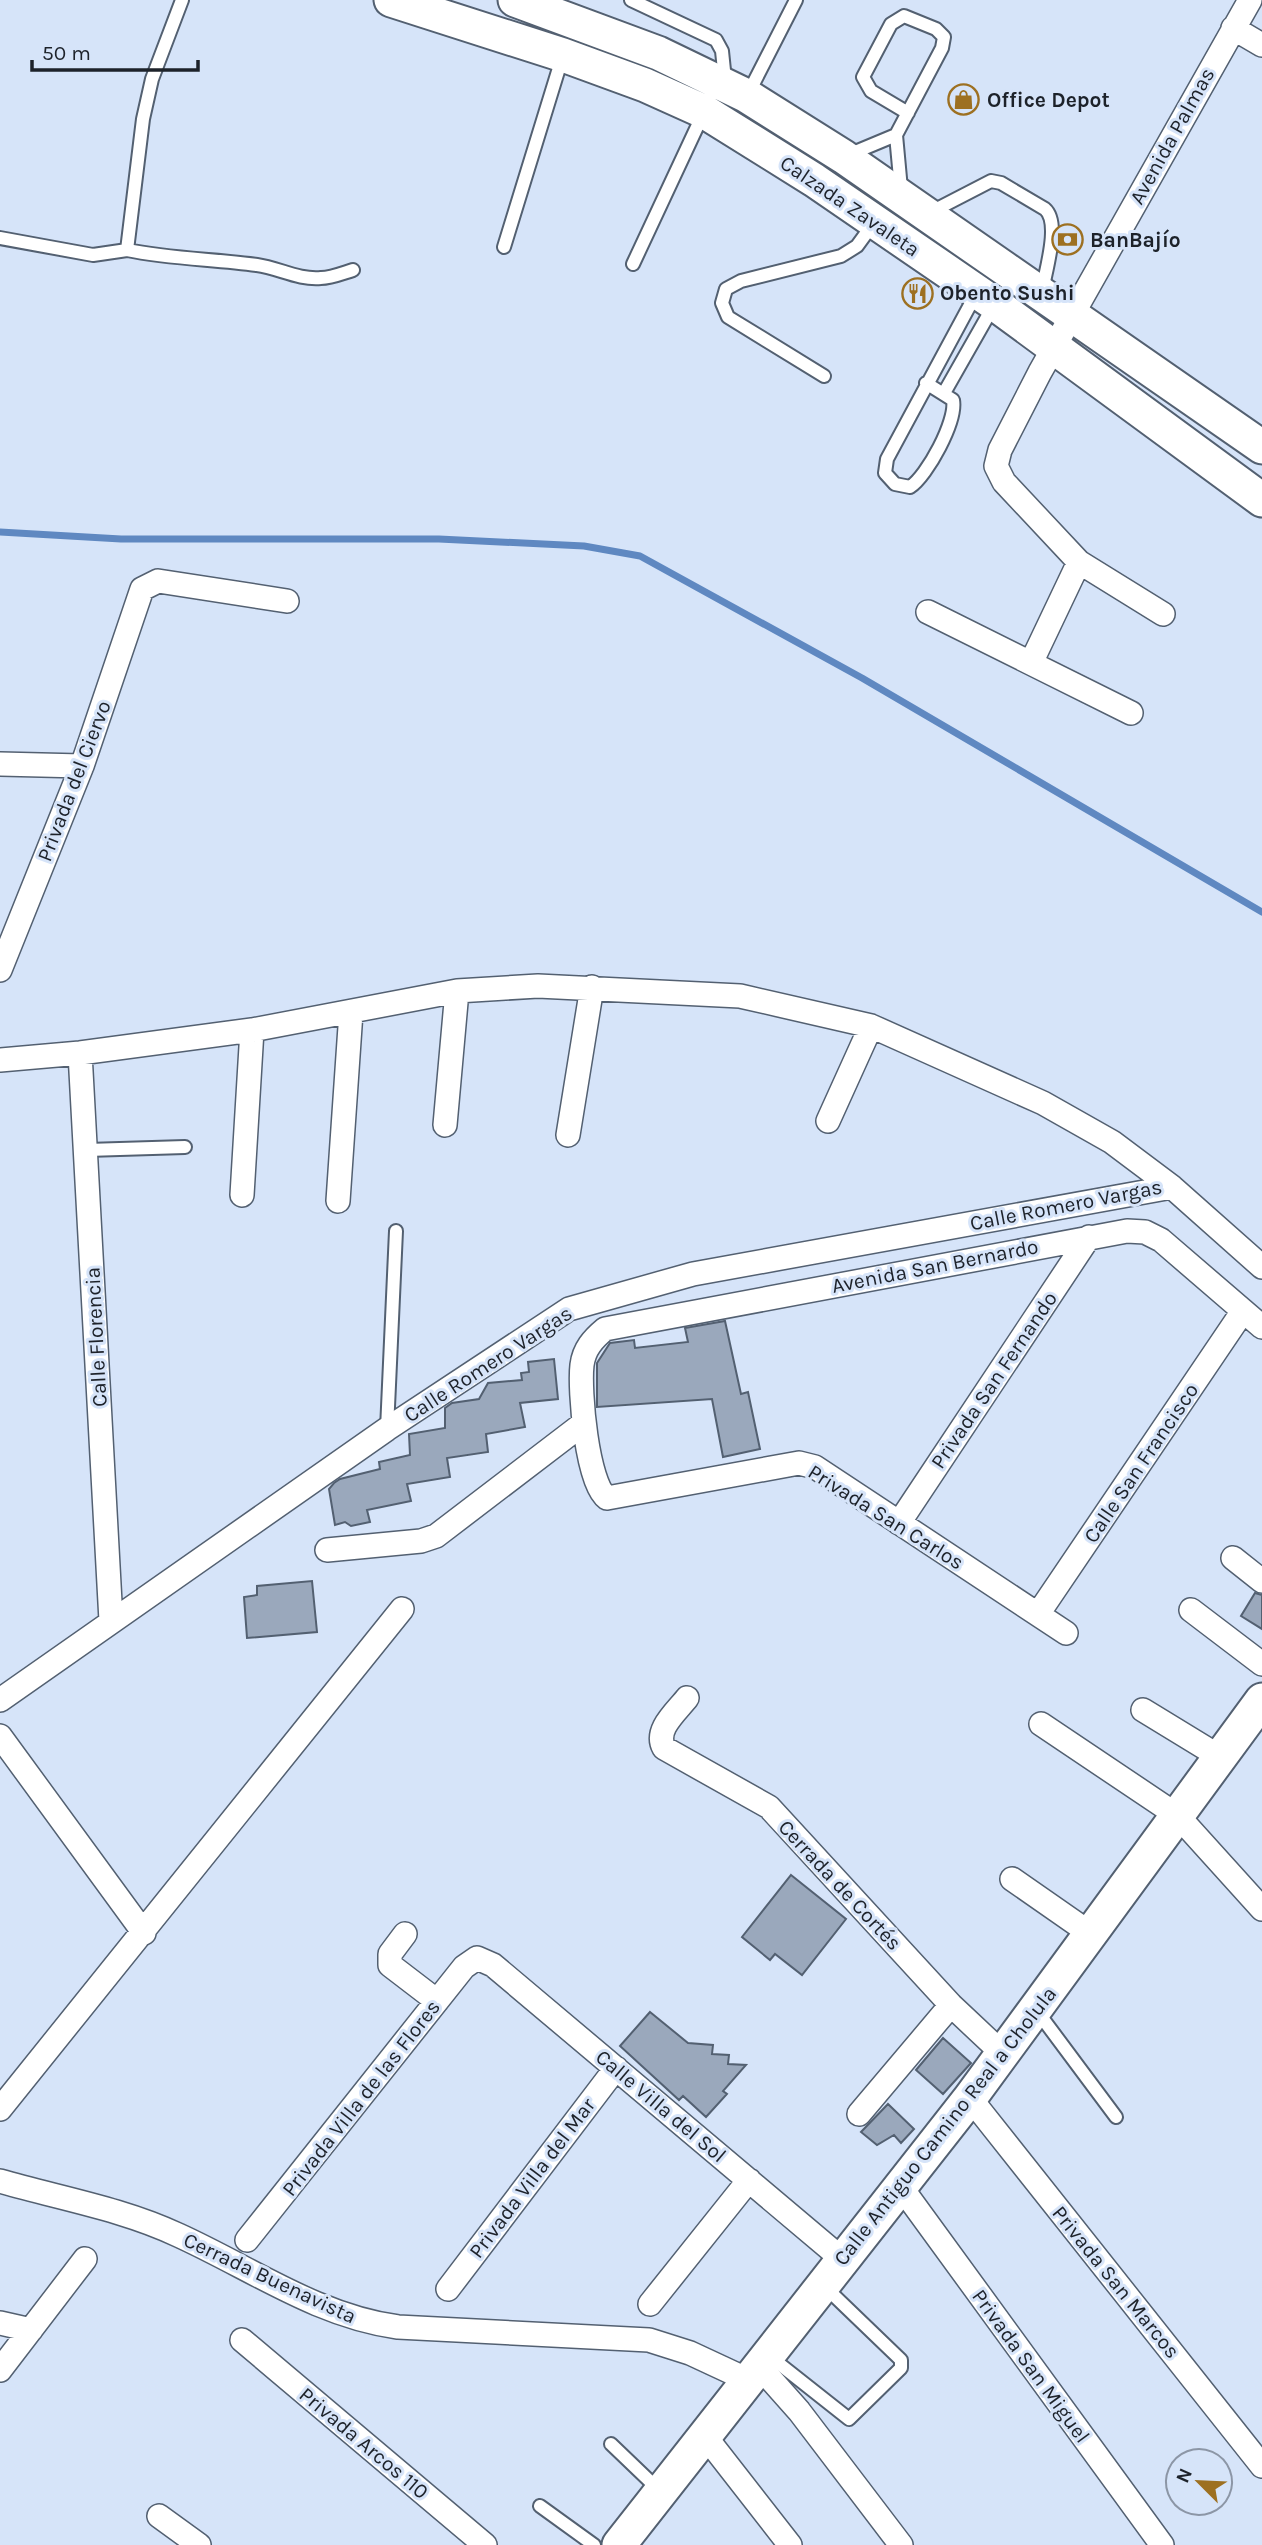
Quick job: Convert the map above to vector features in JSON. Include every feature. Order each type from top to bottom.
[{"type":"main road","name":"Calzada Zavaleta","points":[[391,0],[563,55],[645,85],[705,111],[875,221],[986,298],[1262,500]]},
{"type":"main road","name":"Calzada Zavaleta","points":[[531,2],[658,53],[736,90],[844,157],[1073,313],[1262,447]]},
{"type":"main road","name":"Calle Antiguo Camino Real a Cholula","points":[[619,2545],[970,2098],[1262,1700]]},
{"type":"street","name":"Avenida Palmas","points":[[1079,562],[1004,482],[996,466],[1000,450],[1054,347],[1250,0]]},
{"type":"street","points":[[1233,28],[1262,45]]},
{"type":"street","points":[[1031,663],[1079,562],[1163,614]]},
{"type":"street","name":"Privada del Ciervo","points":[[0,970],[82,766],[142,589],[158,580],[287,601]]},
{"type":"street","points":[[928,612],[1131,713]]},
{"type":"street","points":[[0,764],[82,766]]},
{"type":"street","name":"Calle Romero Vargas","points":[[0,1060],[80,1053],[252,1030],[457,991],[538,986],[740,996],[872,1027],[1043,1103],[1112,1142],[1172,1187]]},
{"type":"street","points":[[568,1135],[592,987]]},
{"type":"street","points":[[444,1125],[457,991]]},
{"type":"street","points":[[338,1201],[351,1012]]},
{"type":"street","points":[[828,1121],[872,1027]]},
{"type":"street","points":[[242,1195],[252,1030]]},
{"type":"street","name":"Calle Florencia","points":[[80,1053],[111,1621]]},
{"type":"street","points":[[1172,1187],[1262,1267]]},
{"type":"street","name":"Calle Romero Vargas","points":[[0,1700],[387,1429],[562,1314],[580,1305],[693,1274],[1172,1187]]},
{"type":"street","name":"Avenida San Bernardo","points":[[584,1423],[582,1365],[586,1350],[605,1329],[1127,1231],[1145,1232],[1161,1240],[1262,1327]]},
{"type":"street","name":"Privada San Fernando","points":[[899,1523],[1089,1237]]},
{"type":"street","name":"Calle San Francisco","points":[[1038,1614],[1243,1311]]},
{"type":"street","points":[[327,1550],[421,1541],[436,1536],[584,1423]]},
{"type":"street","name":"Privada San Carlos","points":[[584,1423],[597,1486],[607,1498],[799,1463],[815,1467],[1066,1633]]},
{"type":"street","points":[[1233,1558],[1262,1581]]},
{"type":"street","points":[[0,2109],[402,1609]]},
{"type":"street","points":[[1191,1610],[1262,1664]]},
{"type":"street","name":"Cerrada de Cortés","points":[[687,1698],[661,1731],[660,1740],[664,1748],[769,1807],[951,2005],[1002,2053]]},
{"type":"street","points":[[1143,1710],[1220,1757]]},
{"type":"street","points":[[1041,1724],[1178,1816],[1212,1850],[1262,1909]]},
{"type":"street","points":[[0,1736],[144,1933]]},
{"type":"street","points":[[1012,1879],[1091,1934]]},
{"type":"street","points":[[405,1934],[390,1954],[390,1965],[437,2001]]},
{"type":"street","name":"Privada Villa de las Flores","points":[[247,2240],[464,1967],[477,1958]]},
{"type":"street","name":"Calle Villa del Sol","points":[[477,1958],[493,1965],[750,2180],[832,2271]]},
{"type":"street","points":[[859,2114],[951,2005]]},
{"type":"street","name":"Privada Villa del Mar","points":[[448,2288],[616,2068]]},
{"type":"street","name":"Privada San Marcos","points":[[970,2098],[1262,2466]]},
{"type":"street","points":[[650,2304],[750,2180]]},
{"type":"street","name":"Cerrada Buenavista","points":[[0,2181],[164,2229],[311,2302],[362,2322],[398,2327],[649,2340],[690,2353],[759,2367]]},
{"type":"street","name":"Privada San Miguel","points":[[901,2187],[1162,2545]]},
{"type":"street","points":[[0,2370],[85,2259]]},
{"type":"street","points":[[0,2323],[31,2330]]},
{"type":"street","name":"Privada Arcos 110","points":[[242,2340],[485,2545]]},
{"type":"street","points":[[759,2367],[799,2411],[901,2545]]},
{"type":"street","points":[[705,2436],[790,2545]]},
{"type":"street","points":[[159,2516],[198,2545]]},
{"type":"lane","points":[[127,250],[144,119],[152,79],[182,0]]},
{"type":"lane","points":[[631,0],[716,40],[736,90]]},
{"type":"lane","points":[[736,90],[796,0]]},
{"type":"lane","points":[[844,157],[896,135],[908,113],[942,48],[944,37],[936,29],[904,16],[891,24],[863,77],[871,91],[908,113]]},
{"type":"lane","points":[[504,247],[563,55]]},
{"type":"lane","points":[[633,264],[705,111]]},
{"type":"lane","points":[[896,135],[914,205],[991,181],[1002,183],[1050,214],[1053,226],[1042,292]]},
{"type":"lane","points":[[824,376],[728,317],[722,303],[726,289],[741,281],[841,256],[858,246],[875,221]]},
{"type":"lane","points":[[0,237],[93,255],[127,250],[169,259],[205,259],[261,265],[295,276],[323,279],[353,270]]},
{"type":"lane","points":[[926,383],[953,400],[953,417],[922,480],[910,487],[895,484],[885,473],[887,459],[926,383],[986,298]]},
{"type":"lane","points":[[944,393],[986,298]]},
{"type":"lane","points":[[86,1150],[185,1147]]},
{"type":"lane","points":[[387,1429],[396,1231]]},
{"type":"lane","points":[[1036,2010],[1116,2117]]},
{"type":"lane","points":[[759,2367],[849,2419],[901,2368],[901,2360],[832,2271]]},
{"type":"lane","points":[[611,2444],[661,2492]]},
{"type":"lane","points":[[540,2506],[594,2545]]},
{"type":"building","points":[[725,1321],[741,1394],[748,1392],[760,1449],[723,1457],[712,1399],[597,1407],[597,1363],[610,1343],[634,1340],[635,1348],[688,1342],[685,1328]]},
{"type":"building","points":[[554,1359],[558,1399],[520,1403],[525,1427],[486,1434],[488,1452],[447,1458],[450,1477],[407,1484],[411,1501],[367,1510],[370,1522],[351,1526],[345,1522],[335,1525],[329,1489],[334,1483],[380,1469],[379,1462],[410,1455],[409,1434],[445,1428],[445,1408],[452,1403],[479,1399],[488,1383],[522,1380],[521,1373],[529,1372],[528,1362]]},
{"type":"building","points":[[312,1581],[317,1632],[247,1638],[244,1597],[257,1595],[257,1586]]},
{"type":"building","points":[[1255,1593],[1262,1595],[1262,1629],[1241,1616]]},
{"type":"building","points":[[791,1875],[846,1919],[802,1975],[775,1954],[770,1960],[742,1937]]},
{"type":"building","points":[[650,2012],[688,2043],[713,2045],[712,2054],[729,2055],[728,2064],[746,2065],[723,2091],[727,2094],[706,2117],[683,2096],[679,2100],[620,2046]]},
{"type":"building","points":[[943,2038],[971,2063],[943,2094],[916,2070]]},
{"type":"building","points":[[888,2104],[914,2129],[901,2143],[894,2135],[877,2145],[861,2132]]},
{"type":"waterway","points":[[0,532],[121,539],[439,539],[584,546],[640,556],[862,678],[1262,912]]},
{"type":"place","name":"Office Depot","points":[[964,100]]},
{"type":"place","name":"BanBajío","points":[[1067,240]]},
{"type":"place","name":"Obento Sushi","points":[[917,293]]}]
